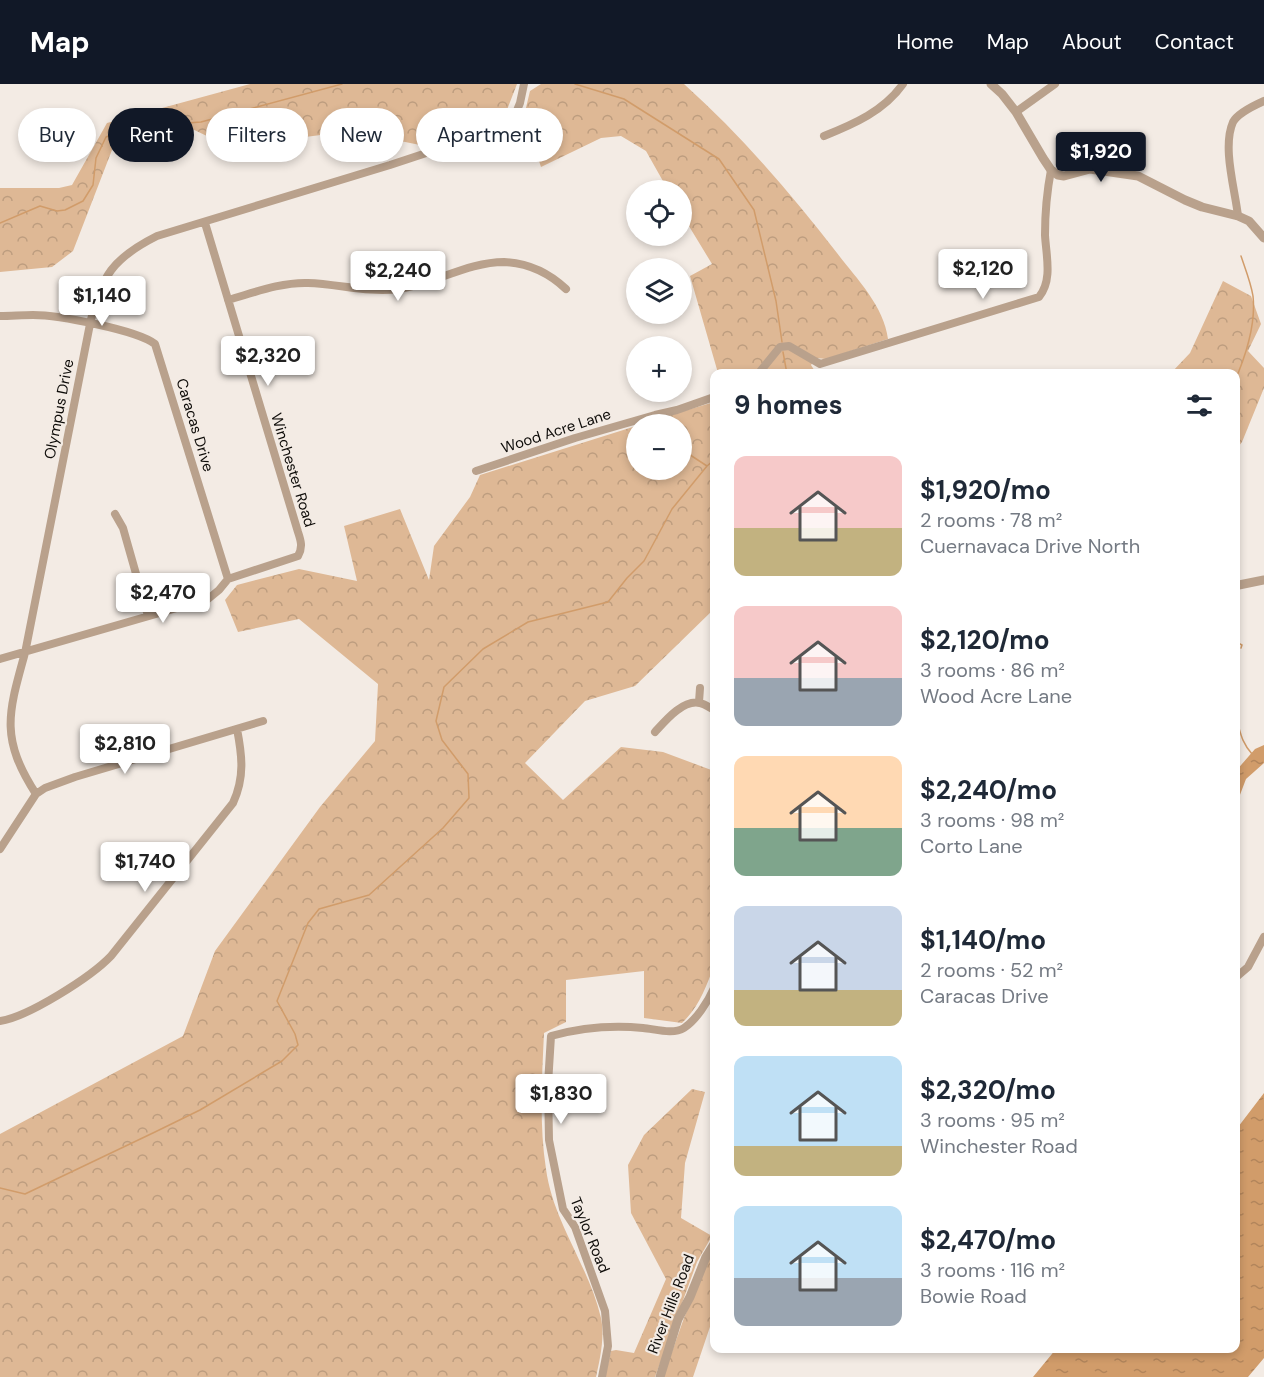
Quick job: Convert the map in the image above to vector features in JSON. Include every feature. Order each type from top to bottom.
[{"type":"street","name":"Olympus Drive","points":[[36,795],[22,773],[12,748],[9,724],[12,700],[25,653],[90,324],[96,299],[104,280],[116,264],[134,248],[157,236],[205,223],[511,125],[520,103],[524,84]]},
{"type":"street","points":[[824,136],[848,127],[882,106],[903,84]]},
{"type":"street","points":[[991,84],[1016,112],[1051,170],[1058,175],[1064,176],[1090,169],[1138,176],[1202,207],[1249,221],[1264,238]]},
{"type":"street","points":[[1016,112],[1055,84]]},
{"type":"street","points":[[1238,216],[1228,146],[1230,134],[1234,120],[1264,101]]},
{"type":"street","points":[[762,369],[780,347],[789,346],[820,364],[1039,297],[1045,290],[1048,267],[1045,234],[1051,170]]},
{"type":"street","name":"Winchester Road","points":[[205,223],[302,546],[298,556],[228,579]]},
{"type":"street","points":[[228,300],[281,285],[298,283],[363,290],[402,288],[480,265],[504,262],[534,268],[566,289]]},
{"type":"street","points":[[0,316],[35,315],[90,324]]},
{"type":"street","name":"Caracas Drive","points":[[90,324],[146,338],[155,345],[228,579]]},
{"type":"street","name":"Wood Acre Lane","points":[[476,471],[575,438],[677,410],[710,398]]},
{"type":"street","points":[[115,514],[123,528],[148,616]]},
{"type":"street","points":[[0,659],[208,599],[228,579]]},
{"type":"street","points":[[1240,585],[1264,580]]},
{"type":"street","points":[[699,702],[700,688]]},
{"type":"street","points":[[655,732],[669,717],[686,705],[699,702],[710,708]]},
{"type":"street","points":[[0,849],[36,795],[45,788],[262,721]]},
{"type":"street","points":[[0,1021],[20,1016],[90,975],[115,952],[233,802],[240,784],[243,764],[237,729]]},
{"type":"street","points":[[1240,974],[1248,967],[1264,937]]},
{"type":"street","name":"Taylor Road","points":[[602,1377],[608,1346],[605,1311],[575,1227],[563,1209],[549,1140],[548,1084],[551,1036],[581,1028],[682,1030],[694,1019],[710,994]]},
{"type":"street","name":"River Hills Road","points":[[660,1377],[678,1319],[710,1250]]},
{"type":"green space","points":[[250,84],[517,84],[508,108],[416,108],[416,144],[404,142],[404,108],[320,108],[320,135],[308,137],[308,108],[206,108],[206,136],[194,130],[194,108],[162,108]]},
{"type":"green space","points":[[541,84],[684,84],[745,144],[860,282],[881,315],[888,339],[826,359],[816,358],[811,365],[814,369],[717,369],[692,283],[692,275],[712,264],[692,231],[692,180],[662,180],[646,151],[621,136],[601,138],[563,156],[563,108],[526,108],[530,91]]},
{"type":"green space","points":[[107,123],[108,160],[73,251],[52,267],[0,272],[0,188],[59,188],[72,185],[85,162],[96,162],[96,142]]},
{"type":"green space","points":[[539,162],[551,162],[541,167]]},
{"type":"green space","points":[[1223,281],[1251,296],[1261,324],[1248,351],[1264,368],[1264,388],[1240,445],[1240,369],[1175,369],[1190,353]]},
{"type":"green space","points":[[710,403],[710,613],[635,686],[585,701],[525,763],[563,800],[621,747],[663,752],[710,770],[710,976],[697,1003],[682,1023],[644,1018],[644,971],[566,980],[566,1022],[544,1033],[542,1118],[546,1169],[563,1226],[588,1280],[601,1318],[602,1340],[596,1377],[0,1377],[0,1134],[183,1036],[215,951],[320,807],[375,741],[378,684],[299,619],[238,632],[225,600],[237,585],[299,569],[357,581],[344,526],[400,509],[429,580],[434,546],[470,497],[480,475],[626,429],[626,480],[692,480],[692,414],[674,414]]},
{"type":"green space","points":[[692,1089],[705,1092],[685,1163],[681,1218],[710,1235],[710,1239],[697,1262],[655,1377],[605,1377],[611,1351],[634,1353],[666,1279],[631,1213],[628,1165],[644,1135]]},
{"type":"green space","points":[[710,1257],[710,1327],[693,1377],[663,1377],[684,1318]]},
{"type":"water","points":[[1264,745],[1264,763],[1246,779],[1240,795],[1240,766],[1255,749]]},
{"type":"water","points":[[1264,1093],[1264,1358],[1248,1377],[1033,1377],[1053,1353],[1240,1353],[1240,1124]]},
{"type":"waterway","points":[[0,223],[40,206],[57,211],[65,210],[83,201],[93,185],[96,158],[106,137],[133,127],[201,122],[342,84]]},
{"type":"waterway","points":[[575,84],[624,99],[719,159],[754,210],[776,301],[782,342]]},
{"type":"waterway","points":[[1240,369],[1249,341],[1253,318],[1253,296],[1241,256]]},
{"type":"waterway","points":[[783,352],[786,369]]},
{"type":"waterway","points":[[692,456],[707,466]]},
{"type":"waterway","points":[[0,1188],[25,1194],[155,1132],[200,1110],[282,1061],[298,1045],[295,1034],[277,1001],[308,923],[319,909],[369,895],[443,828],[469,798],[468,774],[442,740],[436,721],[444,687],[483,649],[528,622],[608,602],[644,561],[672,509],[710,463]]},
{"type":"waterway","points":[[1240,644],[1241,648]]},
{"type":"waterway","points":[[1240,732],[1252,754]]}]
